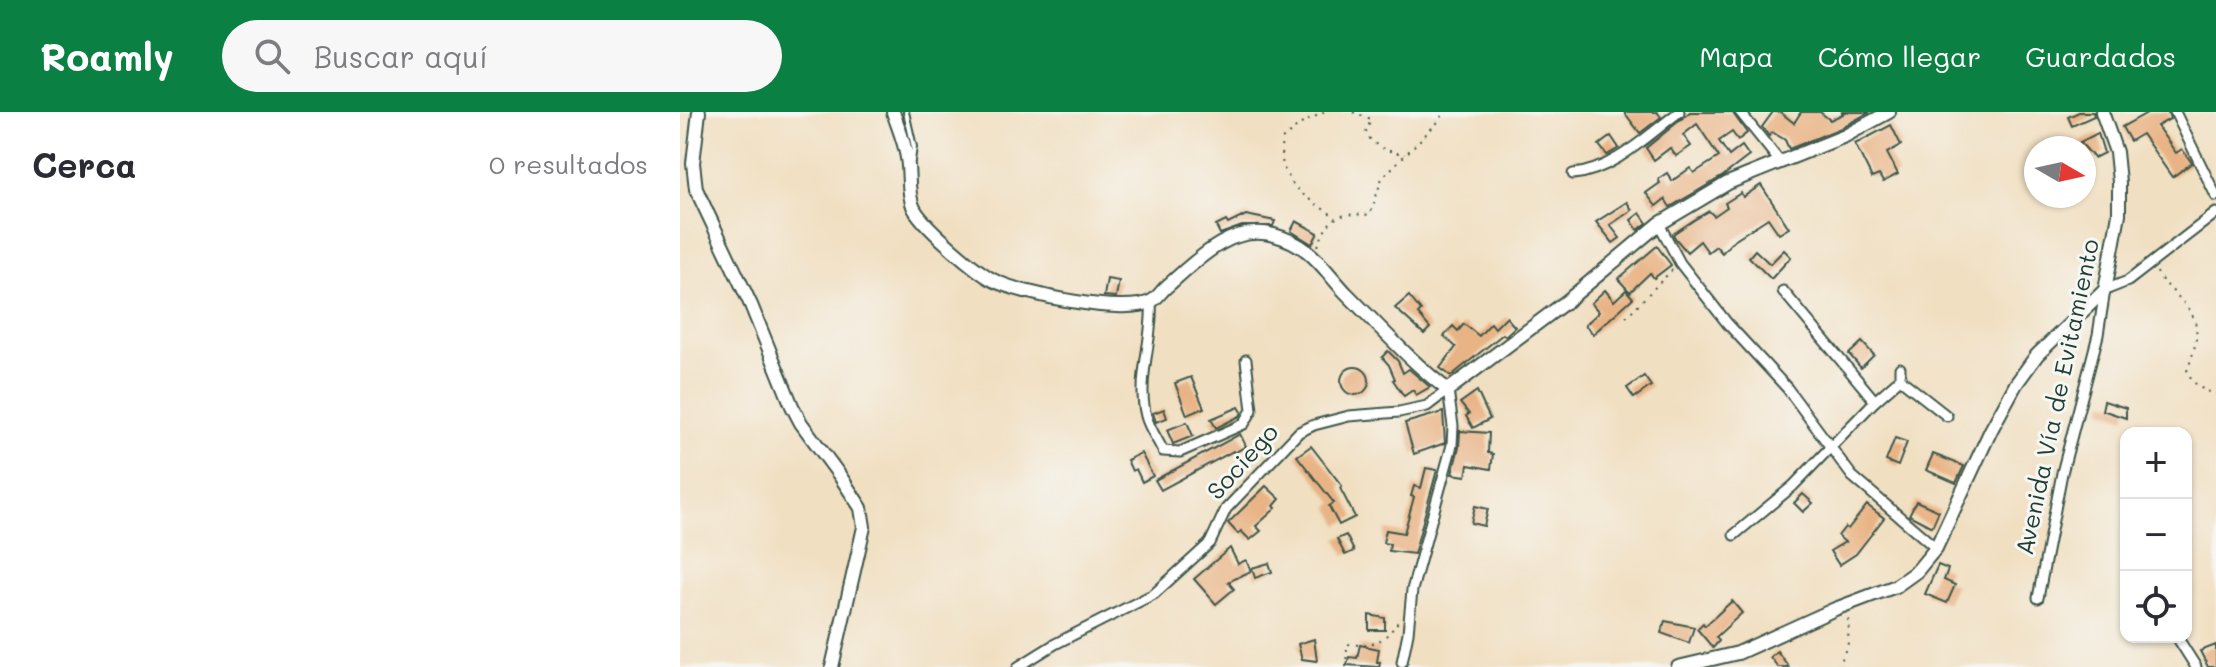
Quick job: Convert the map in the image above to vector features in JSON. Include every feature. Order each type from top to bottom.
[{"type":"main road","points":[[699,112],[693,163],[696,189],[773,355],[792,406],[864,517],[832,667]]},
{"type":"main road","points":[[893,112],[907,157],[912,206],[924,222],[991,279],[1035,293],[1110,307],[1151,302],[1217,245],[1237,235],[1253,232],[1271,234],[1291,240],[1315,255],[1344,291],[1410,359],[1448,390],[1567,301],[1659,224],[1728,183],[1845,136],[1889,112]]},
{"type":"main road","name":"Avenida Vía de Evitamiento","points":[[2102,112],[2116,152],[2119,182],[2119,214],[2105,290]]},
{"type":"main road","points":[[1678,667],[1738,653],[1835,609],[1896,586],[1917,571],[1936,548],[2016,384],[2037,355],[2105,290]]},
{"type":"street","points":[[1573,174],[1588,173],[1624,153],[1679,112]]},
{"type":"street","points":[[1740,112],[1781,163]]},
{"type":"street","points":[[2175,112],[2216,196]]},
{"type":"street","points":[[2105,290],[2128,281],[2216,213]]},
{"type":"street","points":[[1659,224],[1680,263],[1727,323],[1787,388],[1852,476],[1936,548]]},
{"type":"street","name":"Avenida Vía de Evitamiento","points":[[2038,598],[2062,473],[2098,335],[2105,290]]},
{"type":"street","points":[[1783,291],[1875,401]]},
{"type":"street","points":[[1151,302],[1144,394],[1146,418],[1163,451],[1180,452],[1244,424],[1252,410],[1246,360]]},
{"type":"street","points":[[1734,535],[1773,504],[1900,379],[1900,368]]},
{"type":"street","points":[[1900,379],[1947,416]]},
{"type":"street","points":[[1402,662],[1412,590],[1452,445],[1448,390]]},
{"type":"street","name":"Sociego","points":[[1018,667],[1055,644],[1154,594],[1210,543],[1226,509],[1299,432],[1349,416],[1427,406],[1448,390]]},
{"type":"street","points":[[2181,643],[2196,667]]},
{"type":"lane","points":[[906,112],[914,147],[910,187]]},
{"type":"path","points":[[1324,112],[1282,139],[1280,154],[1288,181],[1336,217]]},
{"type":"path","points":[[1353,112],[1371,119],[1366,133],[1371,142],[1392,152],[1406,154]]},
{"type":"path","points":[[1315,255],[1326,227],[1336,217],[1370,215],[1382,178],[1440,120],[1443,112]]},
{"type":"path","points":[[2153,262],[2159,277],[2194,314],[2197,330],[2195,348],[2187,371],[2193,383],[2203,391],[2216,394]]},
{"type":"path","points":[[1626,317],[1680,263]]},
{"type":"path","points":[[1346,667],[1347,644],[1367,646],[1390,635],[1409,609]]},
{"type":"path","points":[[1835,609],[1849,621],[1848,643],[1839,667]]},
{"type":"building","points":[[1624,112],[1657,112],[1661,117],[1640,133]]},
{"type":"building","points":[[1690,112],[1732,112],[1747,133],[1738,140],[1732,132],[1719,141],[1729,156],[1742,146],[1749,156],[1723,176],[1670,207],[1665,199],[1656,206],[1646,193],[1660,183],[1658,179],[1667,173],[1672,181],[1690,168],[1694,173],[1719,157],[1697,124],[1683,135],[1691,146],[1676,156],[1670,148],[1654,160],[1646,148]]},
{"type":"building","points":[[1773,112],[1780,112],[1794,123],[1801,112],[1820,112],[1830,120],[1842,112],[1870,112],[1841,128],[1789,149],[1785,140],[1772,132],[1769,136],[1762,127]]},
{"type":"building","points":[[2079,112],[2093,112],[2094,116],[2072,126],[2068,117]]},
{"type":"building","points":[[2149,112],[2168,112],[2170,119],[2157,126],[2176,153],[2182,149],[2192,163],[2172,177],[2142,134],[2130,141],[2122,127]]},
{"type":"building","points":[[1891,125],[1901,145],[1887,153],[1898,174],[1883,182],[1879,175],[1872,178],[1855,144]]},
{"type":"building","points":[[2098,133],[2104,153],[2096,157],[2096,136],[2092,136]]},
{"type":"building","points":[[1611,136],[1619,148],[1607,155],[1599,145]]},
{"type":"building","points":[[1761,185],[1789,228],[1779,234],[1768,218],[1734,240],[1722,253],[1716,246],[1708,252],[1700,241],[1687,252],[1675,238],[1673,234],[1694,220],[1709,211],[1714,216],[1727,207],[1725,203],[1741,193],[1743,197]]},
{"type":"building","points":[[1627,202],[1632,210],[1610,225],[1620,238],[1613,243],[1596,222]]},
{"type":"building","points":[[1640,213],[1647,223],[1638,230],[1631,220]]},
{"type":"building","points":[[1246,215],[1275,221],[1273,226],[1242,226],[1220,234],[1216,226]]},
{"type":"building","points":[[1296,221],[1318,233],[1312,244],[1291,231]]},
{"type":"building","points":[[1657,246],[1671,265],[1654,278],[1650,273],[1630,292],[1618,279]]},
{"type":"building","points":[[1755,250],[1770,264],[1784,250],[1791,257],[1771,279],[1749,257]]},
{"type":"building","points":[[1107,279],[1119,281],[1116,297],[1104,296]]},
{"type":"building","points":[[1605,290],[1614,301],[1626,290],[1633,298],[1593,334],[1585,325],[1599,312],[1591,303]]},
{"type":"building","points":[[1409,296],[1430,328],[1424,334],[1395,308]]},
{"type":"building","points":[[1506,317],[1515,327],[1505,336],[1503,334],[1451,376],[1440,368],[1456,347],[1444,336],[1453,326],[1458,331],[1464,324],[1479,336],[1491,323],[1495,328]]},
{"type":"building","points":[[1862,342],[1874,355],[1861,368],[1849,354]]},
{"type":"building","points":[[1388,351],[1398,361],[1403,373],[1409,369],[1430,387],[1416,395],[1413,390],[1404,396],[1382,357]]},
{"type":"building","points":[[1355,367],[1365,371],[1369,381],[1365,391],[1355,395],[1345,391],[1341,381],[1345,371]]},
{"type":"building","points":[[1644,376],[1651,386],[1634,398],[1627,388]]},
{"type":"building","points":[[1191,377],[1204,408],[1187,415],[1175,383]]},
{"type":"building","points":[[1477,391],[1490,419],[1473,428],[1466,416],[1469,414],[1460,403]]},
{"type":"building","points":[[2104,401],[2126,408],[2126,418],[2102,410]]},
{"type":"building","points":[[1239,407],[1242,412],[1240,416],[1216,428],[1211,419]]},
{"type":"building","points":[[1164,409],[1167,418],[1156,422],[1153,413]]},
{"type":"building","points":[[1443,412],[1445,443],[1414,454],[1405,423]]},
{"type":"building","points":[[1187,422],[1193,436],[1173,444],[1167,430]]},
{"type":"building","points":[[1460,431],[1489,433],[1488,453],[1493,454],[1491,469],[1468,465],[1466,476],[1452,474]]},
{"type":"building","points":[[1240,434],[1246,446],[1161,490],[1155,480]]},
{"type":"building","points":[[1895,438],[1907,442],[1898,466],[1886,461]]},
{"type":"building","points":[[1311,446],[1342,486],[1340,488],[1355,517],[1339,525],[1329,506],[1334,503],[1297,456]]},
{"type":"building","points":[[1141,453],[1153,476],[1142,482],[1127,460]]},
{"type":"building","points":[[1933,454],[1964,466],[1956,483],[1926,470]]},
{"type":"building","points":[[1426,468],[1437,470],[1414,554],[1389,551],[1390,544],[1383,543],[1386,530],[1404,533],[1414,486],[1421,488]]},
{"type":"building","points":[[1266,486],[1280,499],[1274,506],[1276,508],[1256,526],[1261,531],[1250,540],[1241,531],[1238,534],[1228,523]]},
{"type":"building","points":[[1803,494],[1813,503],[1803,512],[1794,503]]},
{"type":"building","points":[[1916,501],[1939,511],[1932,527],[1909,515]]},
{"type":"building","points":[[1867,505],[1884,518],[1856,554],[1839,565],[1830,551],[1845,542],[1838,536],[1845,527],[1848,529]]},
{"type":"building","points":[[1475,506],[1488,509],[1484,526],[1471,523]]},
{"type":"building","points":[[1346,535],[1354,551],[1345,555],[1337,539]]},
{"type":"building","points":[[1230,548],[1238,564],[1246,560],[1251,571],[1228,582],[1234,589],[1216,604],[1194,579]]},
{"type":"building","points":[[1269,563],[1272,572],[1255,578],[1252,568]]},
{"type":"building","points":[[1938,565],[1948,569],[1944,580],[1955,585],[1947,603],[1925,594]]},
{"type":"building","points":[[1732,601],[1742,613],[1716,637],[1719,641],[1713,648],[1697,629],[1703,623],[1705,626]]},
{"type":"building","points":[[1369,615],[1385,618],[1385,630],[1369,630]]},
{"type":"building","points":[[1665,621],[1694,627],[1689,643],[1661,633]]},
{"type":"building","points":[[1314,639],[1317,661],[1302,659],[1298,644]]},
{"type":"building","points":[[1360,645],[1379,649],[1379,667],[1347,665],[1349,657],[1357,658]]},
{"type":"building","points":[[2216,645],[2216,667],[2208,667],[2200,651]]},
{"type":"building","points":[[1777,651],[1789,667],[1778,667],[1770,657]]}]
